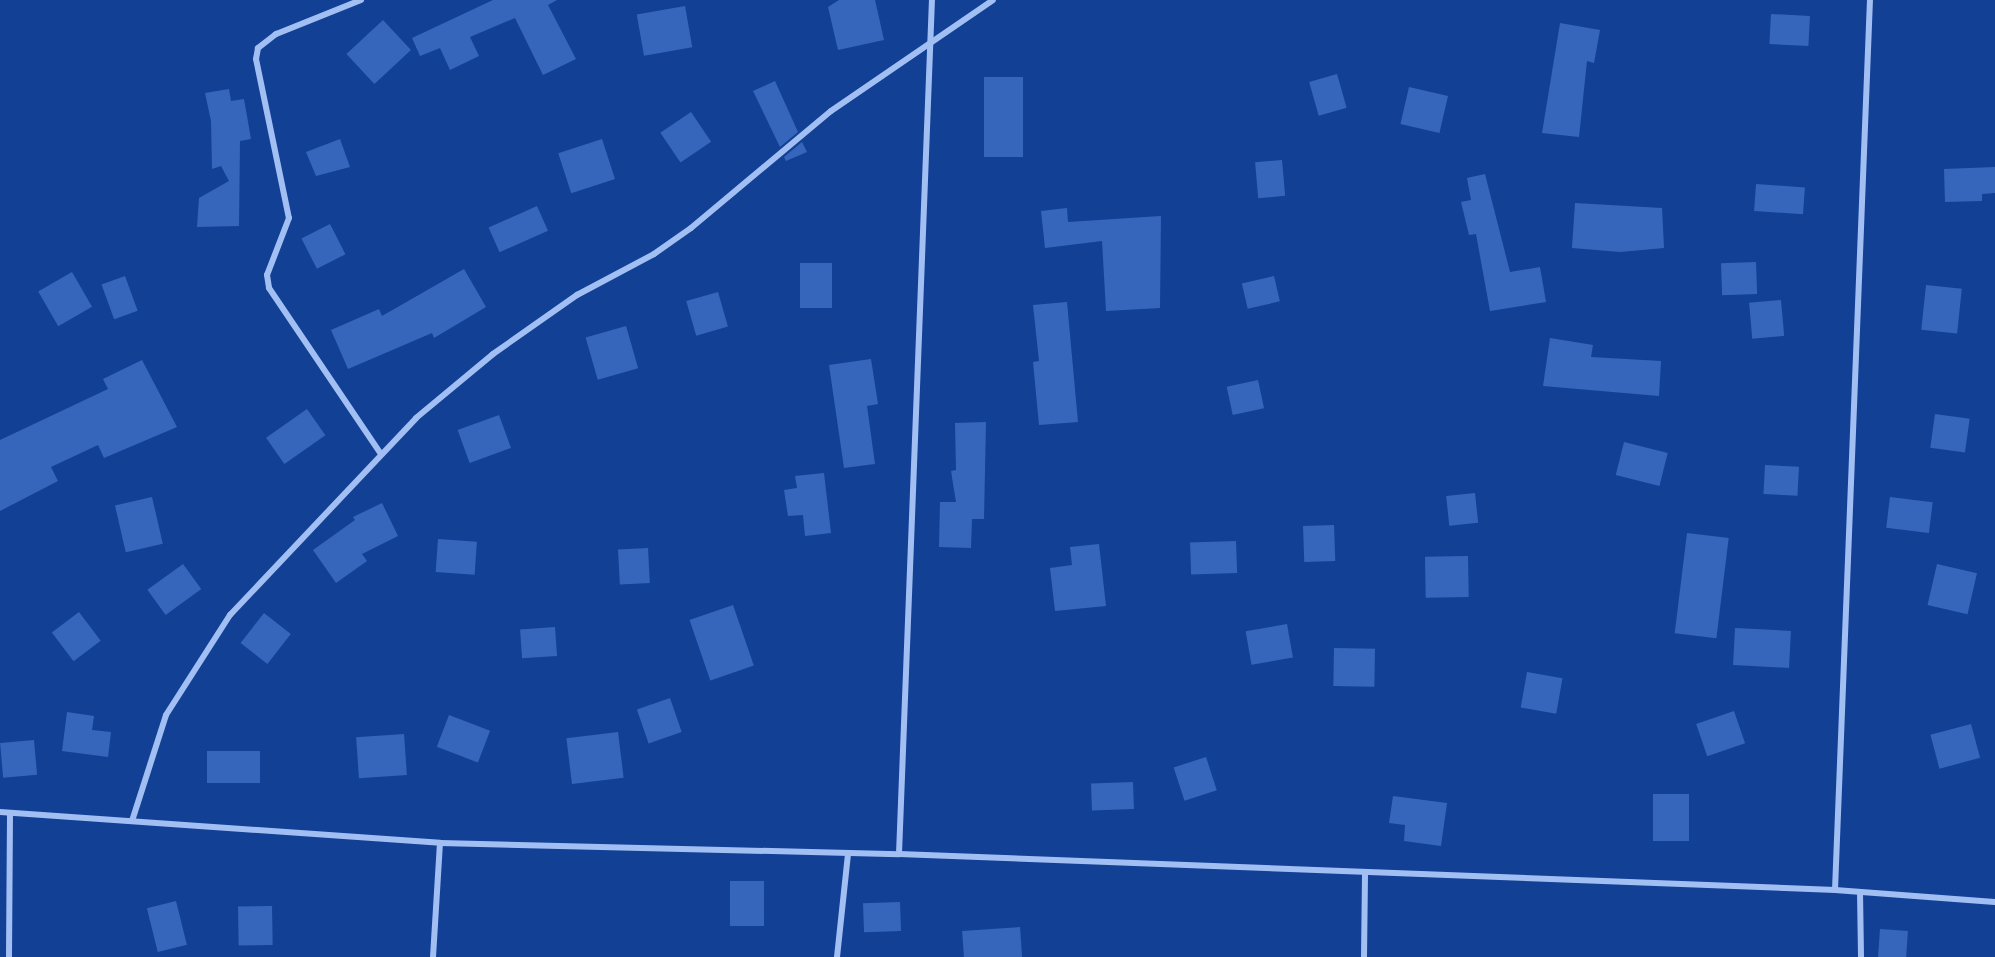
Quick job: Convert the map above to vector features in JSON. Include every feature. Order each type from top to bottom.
[{"type":"street","points":[[361,0],[276,34],[258,48],[256,59],[289,218],[267,275],[269,288],[381,454]]},
{"type":"street","points":[[899,854],[932,0]]},
{"type":"street","points":[[132,821],[151,754],[186,679],[230,615],[416,418],[493,354],[576,295],[654,254],[691,228],[831,111],[931,45],[993,0]]},
{"type":"street","points":[[1835,890],[1870,0]]},
{"type":"street","points":[[0,812],[440,843],[899,854],[1365,876],[1835,890],[1995,902]]},
{"type":"street","points":[[9,957],[10,813]]},
{"type":"street","points":[[433,957],[440,843]]},
{"type":"street","points":[[837,957],[848,854]]},
{"type":"street","points":[[1364,957],[1365,876]]},
{"type":"street","points":[[1860,892],[1861,957]]},
{"type":"building","points":[[493,0],[557,0],[548,5],[576,59],[543,75],[515,18],[470,37],[479,56],[450,70],[440,48],[420,56],[412,38]]},
{"type":"building","points":[[839,0],[875,0],[884,40],[838,50],[828,7]]},
{"type":"building","points":[[685,6],[692,47],[644,56],[637,15]]},
{"type":"building","points":[[1771,14],[1810,16],[1808,46],[1769,44]]},
{"type":"building","points":[[383,20],[411,50],[374,84],[346,54]]},
{"type":"building","points":[[1560,23],[1600,30],[1594,63],[1587,61],[1579,137],[1542,133]]},
{"type":"building","points":[[1337,74],[1347,108],[1319,116],[1309,82]]},
{"type":"building","points":[[984,77],[1023,77],[1023,157],[984,157]]},
{"type":"building","points":[[775,81],[798,132],[780,147],[753,91]]},
{"type":"building","points":[[1409,87],[1448,96],[1439,133],[1400,124]]},
{"type":"building","points":[[229,89],[231,101],[244,99],[251,139],[240,141],[239,226],[197,227],[199,198],[229,181],[221,166],[212,169],[211,121],[205,93]]},
{"type":"building","points":[[691,112],[711,142],[680,163],[660,133]]},
{"type":"building","points":[[340,139],[350,167],[316,176],[306,152]]},
{"type":"building","points":[[602,139],[615,179],[571,193],[558,153]]},
{"type":"building","points":[[802,142],[807,152],[786,161],[784,157]]},
{"type":"building","points":[[1282,160],[1285,196],[1258,198],[1255,162]]},
{"type":"building","points":[[1995,167],[1995,193],[1982,194],[1982,201],[1945,202],[1944,169]]},
{"type":"building","points":[[1485,174],[1510,272],[1540,267],[1546,302],[1490,311],[1476,234],[1469,235],[1461,202],[1471,200],[1467,178]]},
{"type":"building","points":[[1756,184],[1805,187],[1803,214],[1754,211]]},
{"type":"building","points":[[1575,203],[1662,208],[1664,248],[1620,252],[1572,248]]},
{"type":"building","points":[[537,206],[548,231],[500,252],[489,228]]},
{"type":"building","points":[[1067,208],[1068,222],[1161,216],[1160,308],[1106,311],[1102,241],[1045,248],[1041,211]]},
{"type":"building","points":[[330,224],[345,254],[317,269],[301,239]]},
{"type":"building","points":[[1756,262],[1757,294],[1722,295],[1721,263]]},
{"type":"building","points":[[800,263],[832,263],[832,308],[800,308]]},
{"type":"building","points":[[464,269],[486,307],[434,338],[432,333],[348,369],[331,330],[379,309],[382,316]]},
{"type":"building","points":[[72,272],[92,307],[58,326],[38,292]]},
{"type":"building","points":[[125,276],[138,311],[114,319],[102,285]]},
{"type":"building","points":[[1274,276],[1280,301],[1248,309],[1242,283]]},
{"type":"building","points":[[1926,285],[1962,289],[1957,334],[1921,330]]},
{"type":"building","points":[[718,292],[728,327],[696,336],[686,301]]},
{"type":"building","points":[[1781,300],[1784,336],[1752,339],[1749,303]]},
{"type":"building","points":[[1067,302],[1078,422],[1039,425],[1033,362],[1039,361],[1033,305]]},
{"type":"building","points":[[626,326],[638,368],[598,380],[586,338]]},
{"type":"building","points":[[1550,338],[1593,345],[1591,357],[1661,361],[1659,396],[1543,386]]},
{"type":"building","points":[[871,359],[878,404],[867,406],[875,464],[844,468],[829,365]]},
{"type":"building","points":[[142,360],[177,427],[104,458],[98,445],[51,467],[58,481],[0,511],[0,440],[108,389],[103,379]]},
{"type":"building","points":[[1258,380],[1264,408],[1233,415],[1227,387]]},
{"type":"building","points":[[307,409],[325,435],[284,464],[266,438]]},
{"type":"building","points":[[1935,414],[1970,419],[1965,453],[1930,448]]},
{"type":"building","points":[[499,415],[511,448],[470,463],[458,430]]},
{"type":"building","points":[[986,422],[984,519],[972,519],[971,548],[939,547],[940,502],[956,502],[951,471],[956,470],[955,423]]},
{"type":"building","points":[[1624,442],[1668,453],[1659,486],[1616,475]]},
{"type":"building","points":[[1765,465],[1799,467],[1797,496],[1763,494]]},
{"type":"building","points":[[824,473],[831,533],[805,536],[803,515],[788,516],[784,490],[797,488],[795,476]]},
{"type":"building","points":[[1475,493],[1478,523],[1449,526],[1446,496]]},
{"type":"building","points":[[152,497],[163,544],[126,552],[115,506]]},
{"type":"building","points":[[1890,497],[1933,502],[1929,533],[1886,528]]},
{"type":"building","points":[[382,503],[398,536],[362,554],[367,561],[336,583],[313,550],[355,520],[353,517]]},
{"type":"building","points":[[1334,525],[1335,561],[1304,562],[1303,526]]},
{"type":"building","points":[[1687,533],[1729,538],[1716,638],[1675,633]]},
{"type":"building","points":[[438,539],[477,542],[475,575],[436,572]]},
{"type":"building","points":[[1236,541],[1237,573],[1191,575],[1190,543]]},
{"type":"building","points":[[1099,544],[1106,606],[1055,611],[1050,568],[1072,565],[1070,547]]},
{"type":"building","points":[[648,548],[650,583],[620,585],[618,550]]},
{"type":"building","points":[[1468,556],[1469,597],[1426,598],[1425,557]]},
{"type":"building","points":[[183,564],[201,589],[166,615],[147,590]]},
{"type":"building","points":[[1937,564],[1977,573],[1968,614],[1928,605]]},
{"type":"building","points":[[733,605],[754,666],[710,680],[690,620]]},
{"type":"building","points":[[79,612],[101,641],[74,661],[52,632]]},
{"type":"building","points":[[264,613],[291,634],[267,664],[241,643]]},
{"type":"building","points":[[1287,624],[1293,657],[1252,665],[1246,631]]},
{"type":"building","points":[[555,627],[557,656],[522,658],[520,629]]},
{"type":"building","points":[[1735,628],[1791,631],[1789,668],[1733,665]]},
{"type":"building","points":[[1334,648],[1375,649],[1374,687],[1333,686]]},
{"type":"building","points":[[1527,672],[1562,678],[1556,714],[1521,707]]},
{"type":"building","points":[[670,698],[682,732],[649,743],[637,709]]},
{"type":"building","points":[[1734,711],[1745,743],[1707,756],[1696,724]]},
{"type":"building","points":[[67,712],[94,716],[92,730],[111,732],[108,757],[62,751]]},
{"type":"building","points":[[449,715],[490,731],[478,763],[437,747]]},
{"type":"building","points":[[1971,724],[1980,758],[1939,769],[1930,735]]},
{"type":"building","points":[[618,732],[624,778],[572,784],[566,738]]},
{"type":"building","points":[[404,734],[407,775],[359,778],[356,737]]},
{"type":"building","points":[[34,740],[37,775],[3,778],[0,743]]},
{"type":"building","points":[[207,751],[260,751],[260,783],[207,783]]},
{"type":"building","points":[[1206,757],[1217,790],[1184,801],[1174,768]]},
{"type":"building","points":[[1133,782],[1134,809],[1092,810],[1091,783]]},
{"type":"building","points":[[1653,794],[1689,794],[1689,841],[1653,841]]},
{"type":"building","points":[[1393,796],[1447,803],[1441,846],[1404,841],[1405,825],[1389,823]]},
{"type":"building","points":[[730,881],[764,881],[764,926],[730,926]]},
{"type":"building","points":[[176,901],[187,945],[158,952],[147,908]]},
{"type":"building","points":[[900,902],[901,931],[864,932],[863,903]]},
{"type":"building","points":[[272,906],[273,945],[239,946],[238,907]]},
{"type":"building","points":[[1020,927],[1022,957],[964,957],[962,931]]},
{"type":"building","points":[[1880,929],[1908,931],[1906,957],[1878,957]]}]
